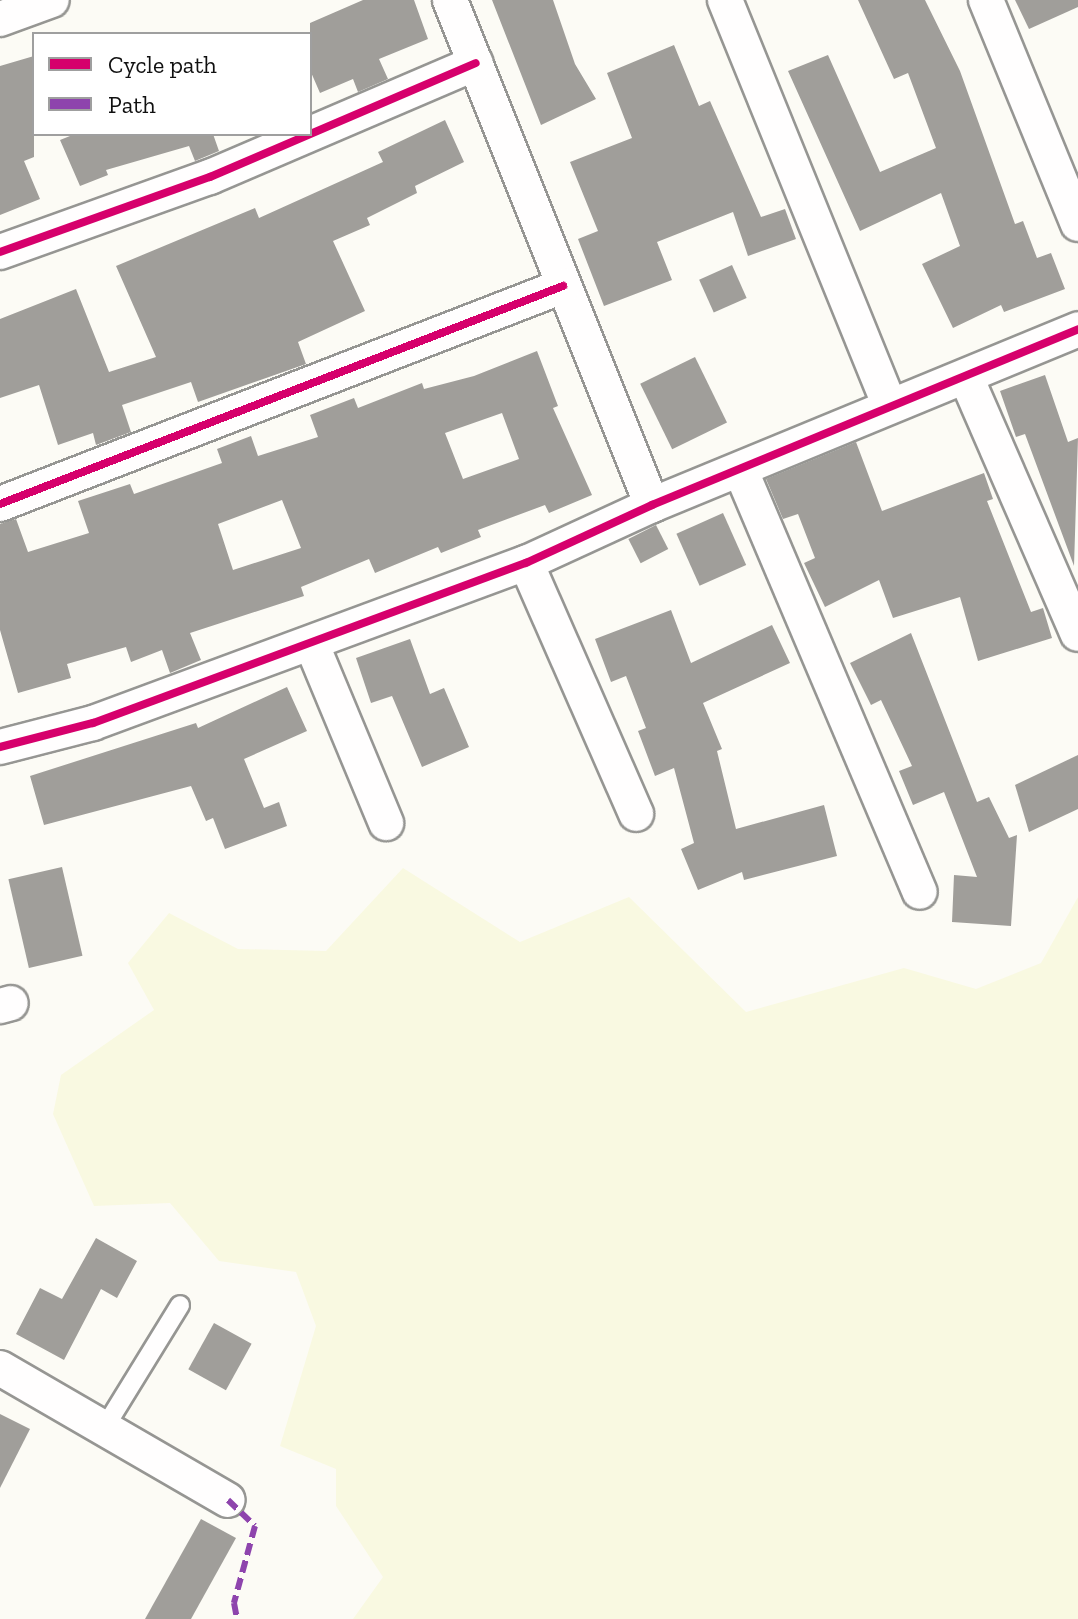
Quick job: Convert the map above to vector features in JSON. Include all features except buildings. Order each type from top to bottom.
[{"type":"street","points":[[0,19],[52,0]]},
{"type":"street","points":[[450,0],[652,505]]},
{"type":"street","points":[[725,0],[890,406]]},
{"type":"street","points":[[986,0],[1078,224]]},
{"type":"street","points":[[312,133],[476,63]]},
{"type":"street","points":[[0,252],[210,177],[306,136]]},
{"type":"street","points":[[0,504],[563,286]]},
{"type":"street","points":[[0,747],[93,723],[312,645],[526,563],[652,505],[741,471],[1078,329]]},
{"type":"street","points":[[966,377],[1078,634]]},
{"type":"street","points":[[741,471],[920,892]]},
{"type":"street","points":[[526,563],[636,814]]},
{"type":"street","points":[[312,645],[386,823]]},
{"type":"street","points":[[0,1368],[228,1500]]},
{"type":"lane","points":[[105,1427],[180,1305]]},
{"type":"green space","points":[[403,868],[520,942],[629,897],[746,1012],[904,968],[976,989],[1041,963],[1078,897],[1078,1619],[353,1619],[383,1577],[336,1506],[336,1469],[280,1446],[316,1326],[296,1272],[219,1261],[170,1203],[94,1206],[53,1114],[61,1075],[154,1010],[128,963],[169,913],[238,949],[326,951]]},
{"type":"marked path","points":[[228,1500],[255,1526],[234,1603],[237,1619]]},
{"type":"cycle path","points":[[312,133],[476,63]]},
{"type":"cycle path","points":[[0,252],[210,177],[306,136]]},
{"type":"cycle path","points":[[0,504],[563,286]]},
{"type":"cycle path","points":[[0,747],[93,723],[526,563],[652,505],[1078,329]]}]
